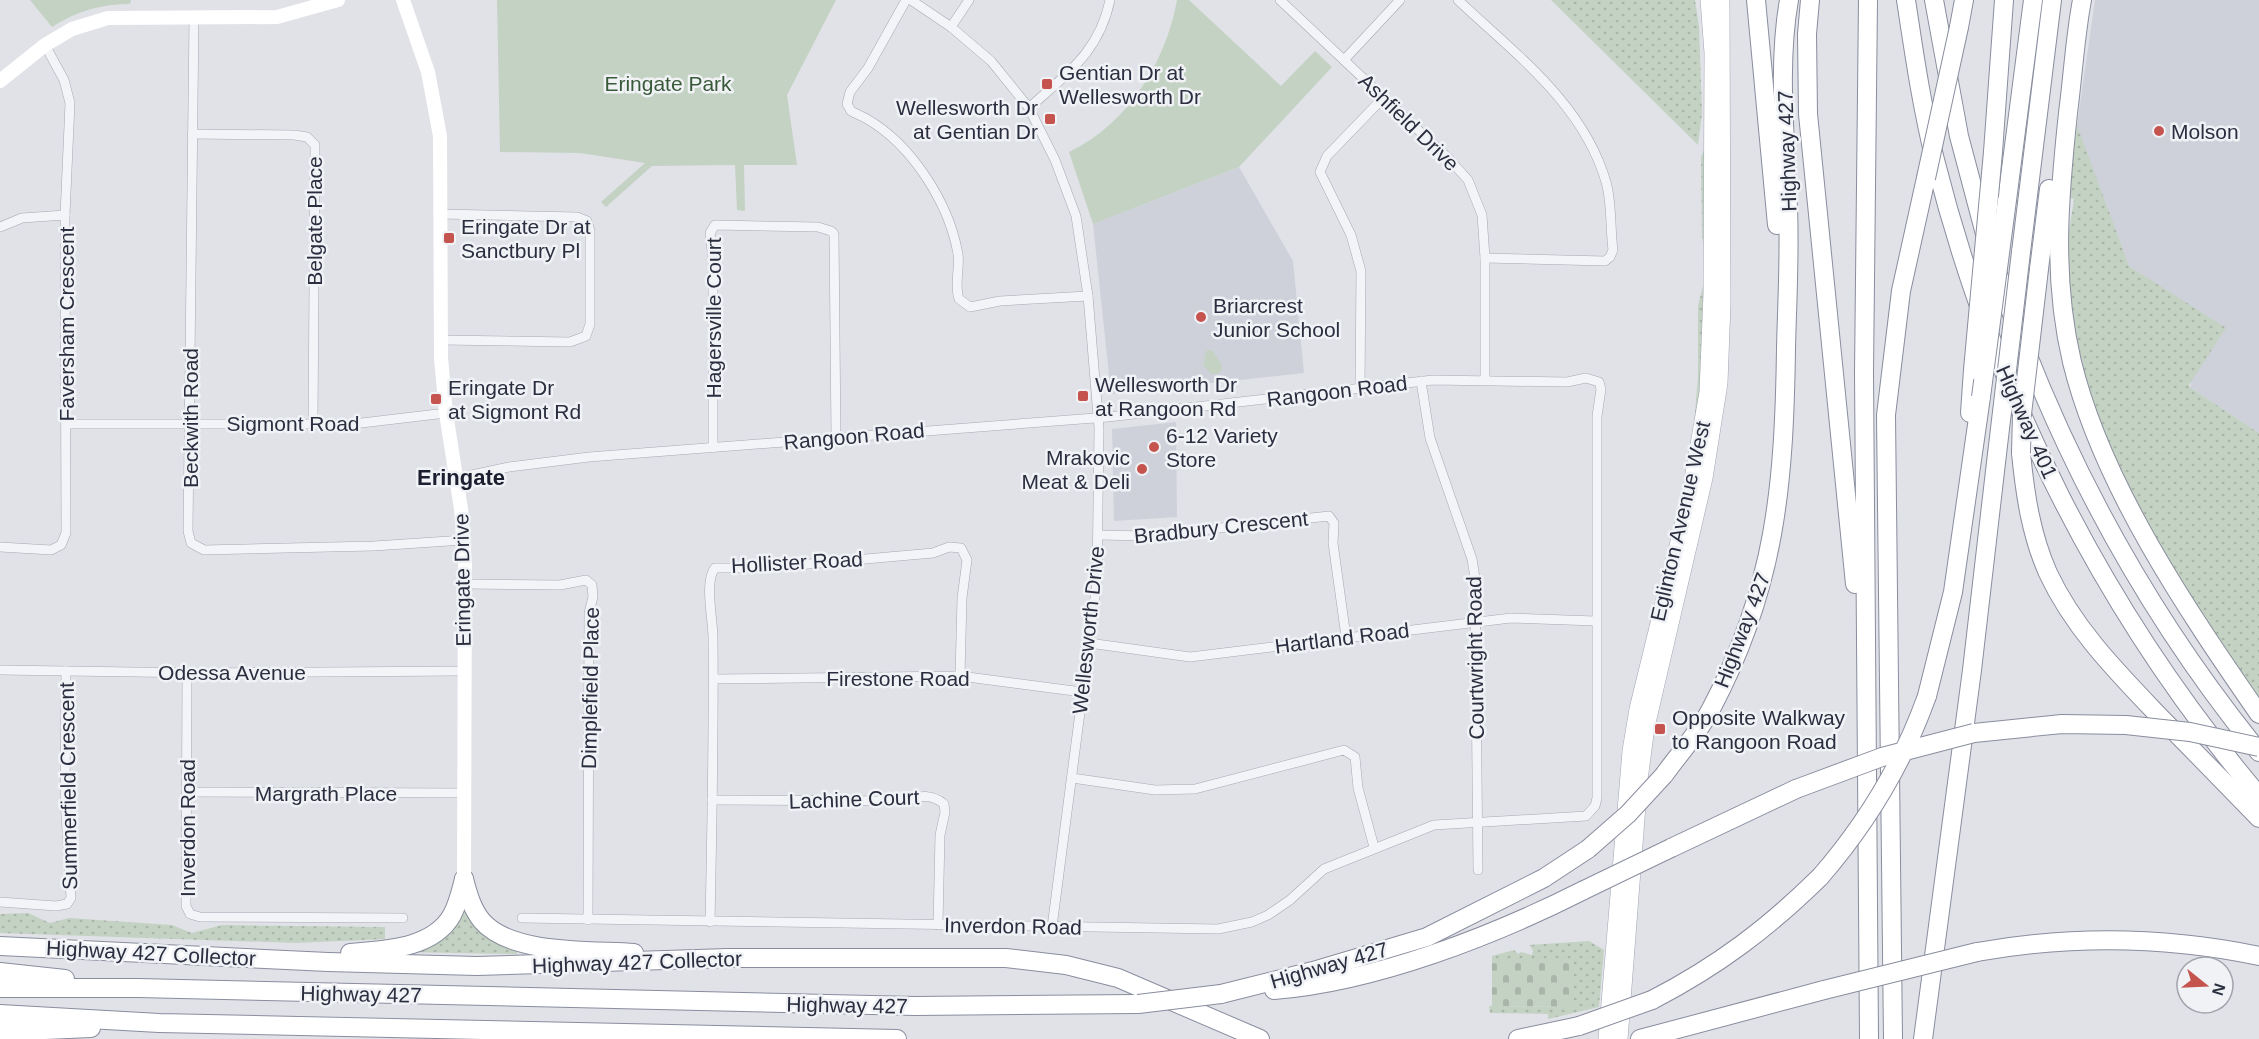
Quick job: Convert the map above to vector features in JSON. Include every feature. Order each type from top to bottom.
[{"type":"highway","points":[[1756,0],[1767,91],[1786,346]]},
{"type":"highway","name":"Highway 427","points":[[138,988],[915,1006],[1138,1004],[1221,994],[1313,971],[1427,937],[1526,888],[1588,849],[1628,814],[1664,775],[1710,711],[1743,638],[1767,568],[1781,485],[1790,260],[1785,72],[1789,0]]},
{"type":"highway","points":[[1810,0],[1807,34],[1808,114],[1852,558],[1864,723]]},
{"type":"highway","points":[[1868,0],[1863,373],[1864,723],[1869,1039]]},
{"type":"highway","name":"Highway 401","points":[[1906,0],[1928,126],[1947,203],[1973,288],[2021,411],[2082,540],[2136,631],[2187,704],[2259,796]]},
{"type":"highway","name":"Highway 401","points":[[1934,0],[1959,136],[1974,196],[2002,285],[2042,393],[2080,475],[2131,569],[2176,640],[2259,752]]},
{"type":"highway","points":[[1893,1039],[1886,415],[1901,291],[1964,0]]},
{"type":"highway","points":[[1964,519],[1973,370],[2004,0]]},
{"type":"highway","points":[[1518,1039],[1579,1026],[1652,1000],[1695,977],[1742,947],[1783,914],[1820,877],[1851,840],[1888,782],[1913,732],[1927,696],[1949,613],[1981,397],[2033,0]]},
{"type":"highway","points":[[1923,1039],[1972,670],[2052,0]]},
{"type":"highway","points":[[2073,0],[2022,414],[2021,453],[2025,499],[2047,572],[2065,606],[2085,634],[2129,684],[2259,818]]},
{"type":"highway","points":[[2082,0],[2058,218],[2062,301],[2072,361],[2114,472],[2147,538],[2192,614],[2259,714]]},
{"type":"highway","points":[[1221,994],[1303,988],[1376,971],[1468,941],[1584,890],[1796,789],[1882,757],[1974,733],[2062,724],[2126,725],[2180,730],[2259,747]]},
{"type":"highway","points":[[247,958],[348,954],[424,940],[446,924],[453,913],[464,879]]},
{"type":"highway","points":[[464,879],[478,916],[486,925],[503,936],[546,947],[728,958]]},
{"type":"highway","points":[[1646,1038],[1977,952],[2054,940],[2117,938],[2193,944],[2259,956]]},
{"type":"highway","name":"Highway 427 Collector","points":[[0,946],[477,966],[728,958],[983,957],[1047,962],[1118,978],[1260,1039]]},
{"type":"highway","points":[[0,972],[138,988]]},
{"type":"highway","points":[[0,988],[138,988]]},
{"type":"highway","points":[[0,1014],[159,1023]]},
{"type":"highway","points":[[0,1032],[51,1031],[159,1023]]},
{"type":"highway","name":"Highway 427","points":[[159,1023],[897,1039]]},
{"type":"main road","name":"Eglinton Avenue West","points":[[1606,1039],[1630,750],[1637,709],[1698,457],[1707,392],[1712,293],[1712,53],[1708,0]]},
{"type":"main road","name":"Eglinton Avenue West","points":[[1620,1039],[1640,780],[1647,727],[1705,478],[1720,383],[1723,304],[1722,0]]},
{"type":"street","points":[[0,81],[45,45],[72,29],[108,18],[277,17],[338,0]]},
{"type":"street","name":"Eringate Drive","points":[[403,0],[428,72],[436,107],[441,153],[441,340],[446,413],[458,477],[464,540],[464,879]]},
{"type":"street","points":[[906,0],[868,68],[850,92],[848,104],[851,111],[866,118],[893,139],[918,167],[930,186],[946,217],[957,252],[959,299],[970,307],[999,301],[1088,296]]},
{"type":"street","name":"Wellesworth Drive","points":[[911,0],[951,27],[991,61],[1029,108],[1055,160],[1076,216],[1088,296],[1097,418],[1097,582],[1052,927]]},
{"type":"street","points":[[951,27],[969,0]]},
{"type":"street","points":[[1029,108],[1071,73],[1085,57],[1105,19],[1110,0]]},
{"type":"street","name":"Ashfield Drive","points":[[1280,0],[1449,159],[1468,180],[1482,216],[1485,258],[1485,380]]},
{"type":"street","points":[[1344,60],[1400,0]]},
{"type":"street","points":[[1458,0],[1561,97],[1586,135],[1607,187],[1613,250],[1605,261],[1485,258]]},
{"type":"street","name":"Beckwith Road","points":[[194,17],[188,531],[191,543],[199,549],[374,546],[464,540]]},
{"type":"street","name":"Faversham Crescent","points":[[0,547],[51,550],[62,545],[66,533],[65,216],[70,103],[64,80],[45,45]]},
{"type":"street","points":[[1360,389],[1361,272],[1352,235],[1320,172],[1327,156],[1383,98]]},
{"type":"street","name":"Belgate Place","points":[[192,134],[301,135],[309,138],[315,145],[313,423]]},
{"type":"street","points":[[441,214],[576,217],[587,221],[590,231],[590,324],[586,336],[570,342],[441,340]]},
{"type":"street","points":[[0,227],[22,218],[65,216]]},
{"type":"street","name":"Hagersville Court","points":[[713,448],[713,259],[710,233],[715,225],[818,227],[834,234],[836,437]]},
{"type":"street","name":"Rangoon Road","points":[[458,477],[555,461],[1097,418],[1421,381],[1567,382],[1586,378],[1599,382],[1595,806],[1586,816],[1577,818],[1476,822]]},
{"type":"street","name":"Courtwright Road","points":[[1421,381],[1430,438],[1472,559],[1476,623],[1478,870]]},
{"type":"street","name":"Sigmont Road","points":[[67,424],[374,423],[446,413]]},
{"type":"street","name":"Bradbury Crescent","points":[[1098,535],[1148,536],[1329,516],[1334,523],[1333,543],[1346,637]]},
{"type":"street","name":"Hollister Road","points":[[710,922],[714,679],[712,608],[708,584],[715,568],[764,568],[933,553],[955,546],[964,551],[967,560],[962,598],[960,676]]},
{"type":"street","name":"Dimplefield Place","points":[[465,584],[560,585],[586,580],[592,585],[593,597],[589,613],[588,920]]},
{"type":"street","name":"Hartland Road","points":[[1089,643],[1190,657],[1511,618],[1595,621]]},
{"type":"street","name":"Odessa Avenue","points":[[0,670],[187,673],[464,671]]},
{"type":"street","name":"Summerfield Crescent","points":[[0,902],[62,906],[71,898],[65,799],[66,671]]},
{"type":"street","name":"Inverdon Road","points":[[187,673],[186,906],[190,914],[200,917],[403,918]]},
{"type":"street","name":"Firestone Road","points":[[714,679],[960,676],[1082,692]]},
{"type":"street","points":[[1071,778],[1155,790],[1195,789],[1344,750],[1355,757],[1358,788],[1374,847]]},
{"type":"street","name":"Margrath Place","points":[[187,792],[464,793]]},
{"type":"street","name":"Lachine Court","points":[[712,800],[906,801],[917,797],[937,798],[944,804],[945,812],[940,835],[938,925]]},
{"type":"street","name":"Inverdon Road","points":[[522,918],[1200,930],[1234,927],[1268,915],[1290,900],[1324,869],[1374,847],[1434,825],[1476,822]]},
{"type":"shaded area","points":[[2095,0],[2259,0],[2259,433],[2191,388],[2189,305],[2129,266],[2110,218],[2077,125]]},
{"type":"shaded area","name":"Briarcrest Junior School","points":[[1239,167],[1293,261],[1304,373],[1111,394],[1093,224]]},
{"type":"shaded area","points":[[1176,422],[1177,517],[1114,521],[1112,429]]},
{"type":"green space","points":[[30,0],[131,0],[130,4],[109,5],[80,13],[52,27]]},
{"type":"green space","name":"Eringate Park","points":[[497,0],[836,0],[787,95],[797,165],[744,165],[745,211],[737,210],[735,165],[652,166],[606,207],[601,202],[645,163],[580,153],[500,152]]},
{"type":"green space","points":[[1177,0],[1189,0],[1281,86],[1315,51],[1332,67],[1239,167],[1093,224],[1069,152],[1109,126],[1141,89],[1164,46]]},
{"type":"green space","points":[[1551,0],[1695,0],[1699,26],[1702,113],[1698,145]]},
{"type":"green space","points":[[2077,125],[2129,266],[2226,328],[2189,385],[2259,433],[2259,701],[2189,600],[2115,466],[2095,417],[2071,314],[2065,257],[2074,199],[2067,197]]},
{"type":"green space","points":[[1706,146],[1706,255],[1702,237],[1701,157]]},
{"type":"green space","points":[[1706,255],[1706,348],[1692,448],[1698,377],[1698,306],[1705,277]]},
{"type":"green space","points":[[1212,350],[1221,364],[1222,370],[1217,374],[1211,374],[1203,365],[1206,351]]},
{"type":"green space","points":[[468,906],[517,948],[517,954],[402,952],[461,907]]},
{"type":"green space","points":[[28,913],[50,923],[69,918],[172,925],[192,933],[222,925],[385,927],[385,939],[296,943],[0,933],[0,914]]},
{"type":"green space","points":[[1589,941],[1604,950],[1599,1007],[1548,1019],[1548,1014],[1490,1013],[1489,1006],[1574,1007],[1492,959],[1492,956],[1514,950],[1518,954],[1521,952],[1532,955],[1533,950],[1529,945]]},
{"type":"green space","points":[[1492,959],[1574,959],[1574,1007],[1492,1006]]},
{"type":"place","name":"Gentian Dr at Wellesworth Dr","points":[[1047,84]]},
{"type":"place","name":"Wellesworth Dr at Gentian Dr","points":[[1050,119]]},
{"type":"place","name":"Molson","points":[[2159,131]]},
{"type":"place","name":"Eringate Dr at Sanctbury Pl","points":[[449,238]]},
{"type":"place","name":"Briarcrest Junior School","points":[[1201,317]]},
{"type":"place","name":"Wellesworth Dr at Rangoon Rd","points":[[1083,396]]},
{"type":"place","name":"Eringate Dr at Sigmont Rd","points":[[436,399]]},
{"type":"place","name":"6-12 Variety Store","points":[[1154,447]]},
{"type":"place","name":"Mrakovic Meat & Deli","points":[[1142,469]]},
{"type":"place","name":"Opposite Walkway to Rangoon Road","points":[[1660,729]]},
{"type":"district","name":"Eringate","points":[[461,477]]}]
